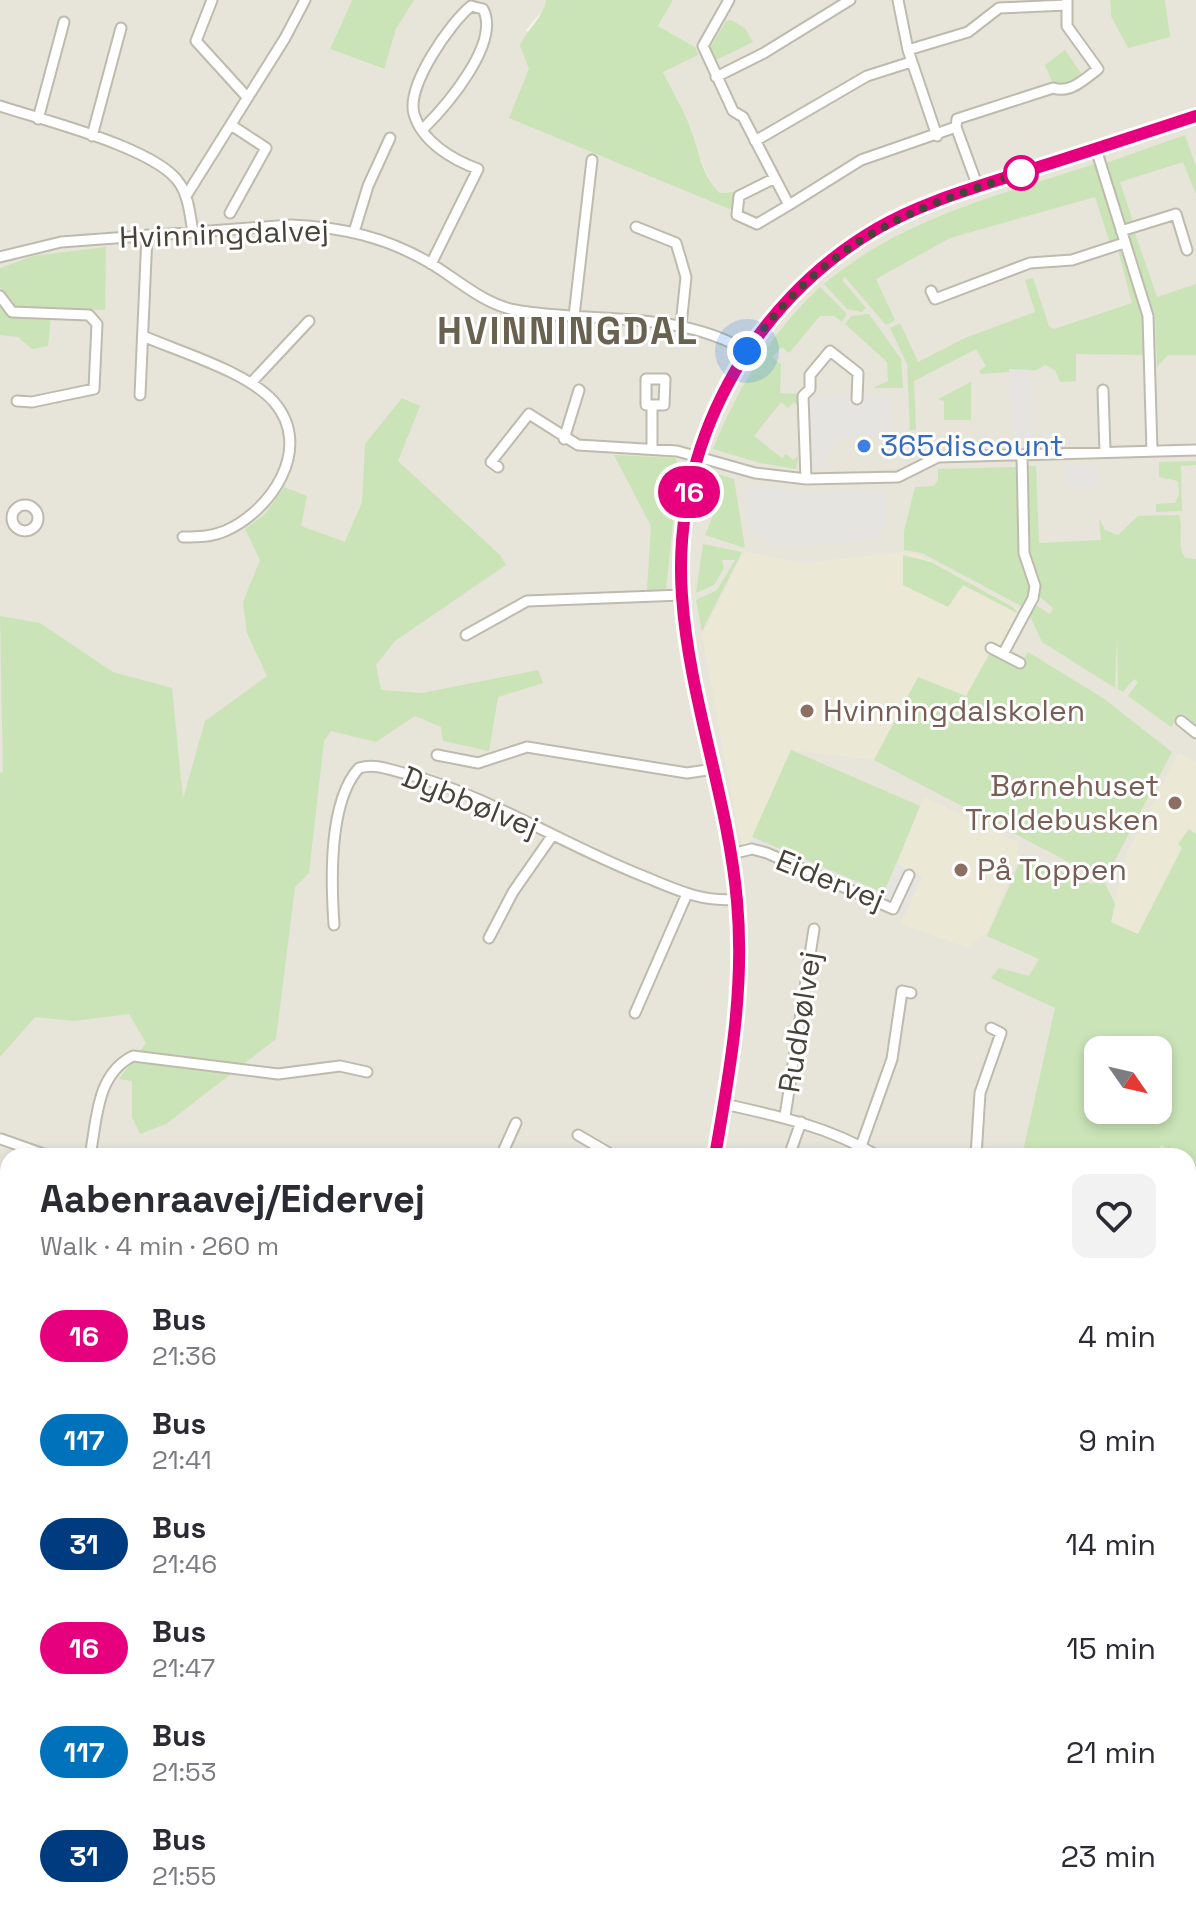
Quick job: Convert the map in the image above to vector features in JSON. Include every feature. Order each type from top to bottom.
[{"type":"street","points":[[212,0],[196,41],[247,97]]},
{"type":"street","points":[[186,196],[305,0]]},
{"type":"street","points":[[729,0],[703,46],[716,77],[789,205]]},
{"type":"street","points":[[716,77],[764,53],[850,0]]},
{"type":"street","points":[[898,0],[911,62],[937,136]]},
{"type":"street","points":[[908,50],[968,32],[999,8],[1067,3],[1067,26],[1098,69],[1076,85],[1061,91],[1053,88],[957,119],[956,127],[978,187]]},
{"type":"street","points":[[424,128],[455,94],[474,63],[486,30],[488,18],[483,9],[471,6],[460,15],[435,51],[413,104],[414,116],[445,157],[478,169],[431,264]]},
{"type":"street","points":[[38,119],[64,22]]},
{"type":"street","points":[[92,136],[121,28]]},
{"type":"street","points":[[755,141],[867,76],[911,62]]},
{"type":"street","points":[[0,106],[92,136],[155,161],[171,173],[186,196],[193,232]]},
{"type":"street","name":"Eidervej","points":[[716,1148],[738,1006],[737,899],[682,595],[684,524],[697,456],[721,396],[747,351],[783,304],[845,249],[900,216],[978,187],[1196,116]]},
{"type":"street","points":[[230,213],[266,148],[231,125]]},
{"type":"street","points":[[773,179],[739,196],[737,215],[757,224],[861,160],[956,127]]},
{"type":"street","points":[[354,232],[368,186],[390,138]]},
{"type":"street","points":[[1096,149],[1148,316],[1152,451]]},
{"type":"street","points":[[574,316],[592,160]]},
{"type":"street","points":[[1121,231],[1176,214],[1187,250]]},
{"type":"street","name":"Hvinningdalvej","points":[[0,257],[61,242],[147,235],[291,225],[354,232],[384,240],[431,264],[491,302],[513,310],[681,325],[719,336],[747,351]]},
{"type":"street","points":[[636,227],[676,243],[686,277],[681,325]]},
{"type":"street","points":[[140,395],[147,235]]},
{"type":"street","points":[[931,291],[935,299],[1030,263],[1072,260],[1124,243]]},
{"type":"street","points":[[0,296],[12,312],[89,315],[97,324],[94,389],[32,402],[17,401]]},
{"type":"street","points":[[251,383],[309,321]]},
{"type":"street","points":[[143,336],[251,383],[275,403],[286,421],[288,458],[281,479],[260,508],[243,522],[205,537],[183,537]]},
{"type":"street","points":[[806,479],[803,396],[810,389],[810,375],[830,351],[858,373],[857,399]]},
{"type":"street","points":[[564,439],[579,390]]},
{"type":"street","points":[[1103,390],[1105,452]]},
{"type":"street","points":[[652,405],[652,449]]},
{"type":"street","points":[[498,467],[491,462],[529,414],[564,439],[591,448],[652,449],[697,456],[766,475],[806,479],[898,477],[938,457],[1196,450]]},
{"type":"street","points":[[1003,654],[1033,598],[1035,586],[1024,553],[1022,455]]},
{"type":"street","points":[[0,522],[13,521]]},
{"type":"street","points":[[466,635],[527,601],[682,595]]},
{"type":"street","points":[[991,648],[1020,663]]},
{"type":"street","points":[[1181,721],[1196,733]]},
{"type":"street","points":[[437,755],[478,763],[527,747],[687,773],[714,769]]},
{"type":"street","name":"Dybbølvej","points":[[334,925],[332,891],[336,834],[344,792],[359,768],[371,765],[430,780],[687,894],[713,901],[737,899]]},
{"type":"street","name":"Dybbølvej","points":[[489,938],[513,892],[552,836]]},
{"type":"street","name":"Eidervej","points":[[731,854],[752,849],[767,853],[893,909],[909,875]]},
{"type":"street","points":[[635,1013],[687,894]]},
{"type":"street","name":"Rudbølvej","points":[[785,1116],[814,929]]},
{"type":"street","points":[[861,1146],[892,1059],[902,991],[911,993]]},
{"type":"street","points":[[977,1148],[980,1093],[1001,1033],[991,1028]]},
{"type":"street","points":[[92,1148],[107,1077],[117,1064],[133,1056],[278,1074],[340,1066],[367,1072]]},
{"type":"street","name":"Rudbølvej","points":[[724,1104],[785,1116],[864,1148]]},
{"type":"street","name":"Rudbølvej","points":[[792,1148],[801,1122]]},
{"type":"street","points":[[505,1148],[516,1123]]},
{"type":"street","points":[[578,1135],[600,1148]]},
{"type":"street","points":[[1,1139],[26,1148]]},
{"type":"shaded area","points":[[0,0],[352,0],[330,49],[383,69],[396,29],[414,0],[546,0],[544,9],[526,30],[731,210],[735,192],[720,193],[712,186],[692,132],[663,72],[695,47],[658,26],[673,0],[1110,0],[1111,16],[1169,37],[1165,0],[1196,0],[1196,1148],[0,1148]]},
{"type":"shaded area","points":[[1009,369],[1030,370],[1034,446],[1013,447]]},
{"type":"shaded area","points":[[892,395],[893,437],[836,439],[836,452],[827,453],[827,467],[811,468],[808,397]]},
{"type":"shaded area","points":[[1097,465],[1098,487],[1065,489],[1063,466]]},
{"type":"shaded area","points":[[745,486],[794,491],[885,491],[886,527],[881,528],[881,539],[789,547],[773,545],[749,531]]},
{"type":"shaded area","name":"Hvinningdalskolen","points":[[744,551],[802,563],[901,552],[918,554],[1025,612],[1003,654],[991,649],[966,697],[918,677],[874,760],[791,750],[746,850],[742,851],[702,636]]},
{"type":"shaded area","name":"Børnehuset Troldebusken","points":[[1179,752],[1196,762],[1196,845],[1182,847],[1138,934],[1110,922],[1127,853]]},
{"type":"shaded area","name":"På Toppen","points":[[924,797],[1017,842],[1017,861],[987,932],[968,948],[901,924],[921,877],[897,864]]},
{"type":"shaded area","points":[[752,837],[883,893],[897,864],[922,877],[904,917],[885,909],[888,902],[761,846],[748,846]]},
{"type":"green space","points":[[352,0],[414,0],[396,29],[384,69],[330,49]]},
{"type":"green space","points":[[546,0],[673,0],[658,26],[695,47],[698,55],[663,72],[688,123],[709,179],[720,193],[735,192],[732,210],[509,118],[529,69],[520,46],[542,12]]},
{"type":"green space","points":[[1110,0],[1165,0],[1170,37],[1128,48],[1111,16]]},
{"type":"green space","points":[[731,20],[745,28],[753,42],[716,60],[710,48],[726,21]]},
{"type":"green space","points":[[1065,50],[1083,76],[1061,88],[1053,84],[1045,65]]},
{"type":"green space","points":[[1185,135],[1196,167],[1196,194],[1183,162],[1120,182],[1134,225],[1126,227],[1106,163]]},
{"type":"green space","points":[[1095,164],[1120,238],[1111,246],[1095,197],[950,238],[876,279],[895,320],[886,325],[844,276],[843,281],[866,308],[862,312],[847,309],[824,284],[854,261],[919,225],[988,198]]},
{"type":"green space","points":[[1135,233],[1157,297],[1196,284],[1196,355],[1168,355],[1157,367],[1155,316],[1129,235]]},
{"type":"green space","points":[[106,247],[105,310],[13,308],[0,287],[0,268],[33,256]]},
{"type":"green space","points":[[1118,250],[1123,251],[1144,315],[1145,355],[1076,354],[1076,381],[1060,382],[1055,370],[1045,365],[1037,370],[981,374],[979,371],[986,366],[976,349],[914,381],[916,430],[910,430],[907,364],[890,328],[900,323],[918,362],[965,338],[1035,312],[1025,280],[1033,278],[1049,326],[1054,329],[1132,303]]},
{"type":"green space","points":[[820,287],[847,314],[842,322],[834,316],[820,316],[789,353],[782,347],[772,357],[781,364],[780,393],[802,394],[797,405],[794,402],[788,408],[781,402],[754,436],[782,458],[786,454],[793,460],[798,456],[796,469],[760,463],[713,449],[733,404],[771,342]]},
{"type":"green space","points":[[0,301],[13,316],[51,318],[48,346],[32,349],[18,337],[0,335]]},
{"type":"green space","points":[[869,314],[901,359],[903,388],[873,388],[888,381],[887,362],[845,324],[851,316]]},
{"type":"green space","points":[[971,382],[971,420],[944,420],[944,401],[938,399]]},
{"type":"green space","points":[[402,398],[420,406],[398,461],[500,555],[506,565],[395,641],[376,665],[381,690],[422,693],[538,670],[543,683],[498,697],[489,751],[443,741],[441,727],[415,716],[376,742],[331,731],[324,741],[309,873],[295,887],[276,1039],[166,1124],[140,1134],[132,1117],[132,1081],[119,1079],[146,1043],[129,1014],[74,1021],[35,1017],[0,1057],[0,773],[3,772],[0,616],[40,623],[113,672],[172,688],[183,799],[205,721],[267,676],[247,633],[243,602],[260,560],[245,529],[265,514],[284,487],[307,496],[301,526],[345,542],[362,502],[365,444]]},
{"type":"green space","points":[[614,455],[675,458],[679,466],[666,589],[647,590],[651,526]]},
{"type":"green space","points":[[1196,461],[1196,465],[1181,466],[1182,511],[1156,512],[1156,504],[1175,503],[1179,494],[1178,481],[1159,477],[1159,462]]},
{"type":"green space","points":[[1026,466],[1036,466],[1039,543],[1101,540],[1099,518],[1105,530],[1118,535],[1138,516],[1179,515],[1182,553],[1185,558],[1196,559],[1196,725],[1182,713],[1171,727],[1128,696],[1138,682],[1134,679],[1123,692],[1118,689],[1117,637],[1115,688],[1042,642],[1029,614],[1034,604],[1050,614],[1053,608],[1039,596],[1038,576],[1029,553]]},
{"type":"green space","points":[[1018,467],[1031,584],[1023,607],[922,553],[904,550],[904,531],[915,487],[934,486],[938,480],[938,469]]},
{"type":"green space","points":[[709,471],[734,479],[745,548],[705,535],[718,503],[716,490],[706,483]]},
{"type":"green space","points":[[703,544],[742,552],[702,631],[696,600],[717,590],[735,560],[722,560],[724,568],[714,585],[696,593]]},
{"type":"green space","points":[[903,555],[931,562],[1013,607],[1019,614],[963,585],[948,607],[903,585]]},
{"type":"green space","points":[[1028,652],[1103,698],[1172,752],[1104,881],[1115,904],[1111,922],[1138,934],[1182,848],[1178,844],[1189,829],[1196,834],[1196,1148],[1165,1148],[1162,1145],[1159,1148],[1024,1148],[1055,1008],[991,978],[999,968],[1029,976],[1039,959],[987,936],[1023,855],[1091,884],[1103,880],[874,760],[918,677],[966,696],[990,653],[1018,668]]},
{"type":"green space","points":[[791,750],[920,806],[884,893],[752,837]]},
{"type":"bus line","name":"16","points":[[716,1148],[738,1006],[739,921],[731,854],[688,640],[681,569],[691,479],[710,421],[733,373],[761,331],[797,289],[845,249],[900,216],[936,201],[1196,116]]},
{"type":"place","name":"365discount","points":[[864,446]]},
{"type":"place","name":"Hvinningdalskolen","points":[[807,711]]},
{"type":"place","name":"Børnehuset Troldebusken","points":[[1175,803]]},
{"type":"place","name":"På Toppen","points":[[961,870]]},
{"type":"district","name":"HVINNINGDAL","points":[[568,331]]},
{"type":"route","points":[[747,351],[797,289],[845,249],[918,208],[1021,173]]}]
